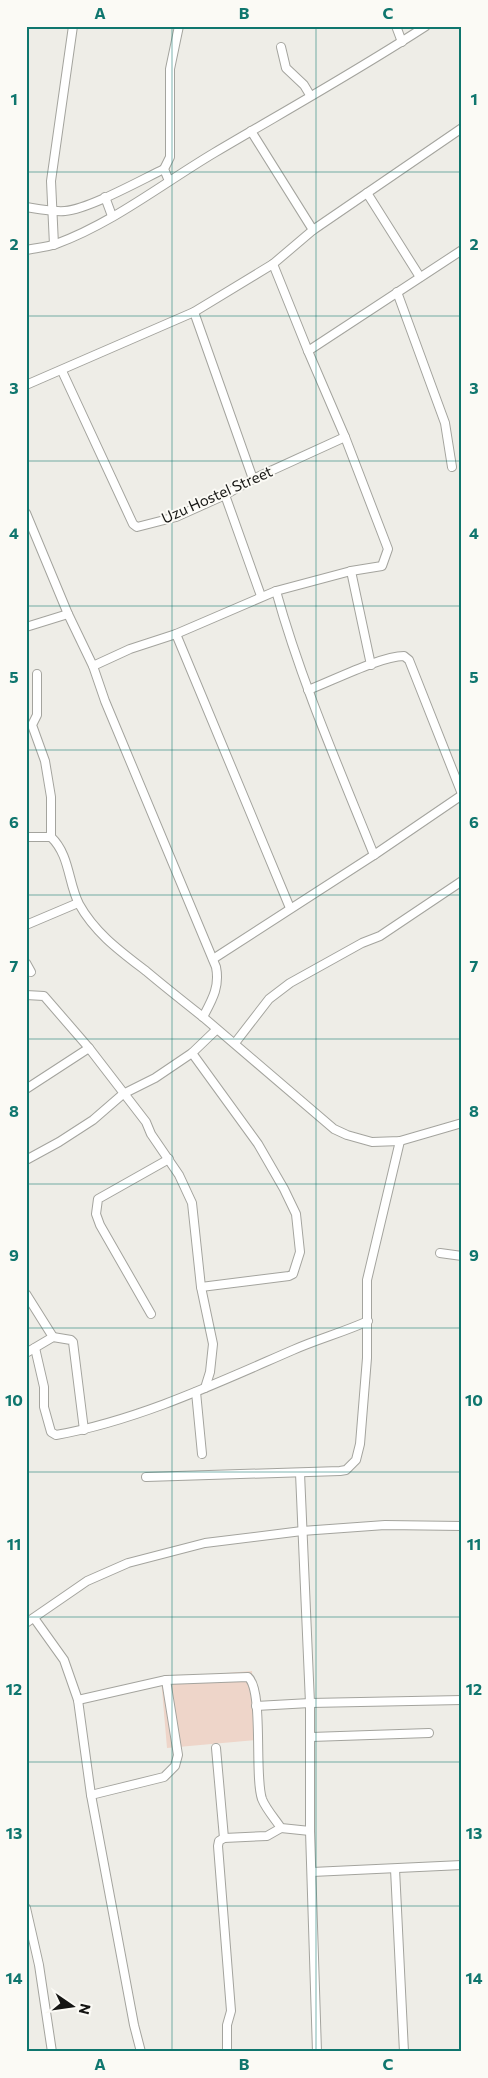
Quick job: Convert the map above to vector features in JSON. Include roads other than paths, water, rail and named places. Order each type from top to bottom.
[{"type":"street","points":[[54,245],[51,181],[73,26]]},
{"type":"street","points":[[26,207],[66,211],[105,197],[164,169],[170,157],[170,69],[179,26]]},
{"type":"street","points":[[396,26],[402,42]]},
{"type":"street","points":[[26,250],[54,245],[152,194],[169,181],[426,26]]},
{"type":"street","points":[[281,46],[286,68],[304,85],[310,95]]},
{"type":"street","points":[[26,385],[194,312],[273,264],[312,230],[461,130]]},
{"type":"street","points":[[251,131],[312,230]]},
{"type":"street","points":[[164,169],[169,181]]},
{"type":"street","points":[[367,193],[420,277]]},
{"type":"street","points":[[105,197],[112,216]]},
{"type":"street","points":[[308,351],[462,250]]},
{"type":"street","points":[[93,666],[130,649],[176,634],[276,590],[351,570],[382,566],[388,549],[345,437],[273,264]]},
{"type":"street","points":[[397,292],[445,423],[452,467]]},
{"type":"street","points":[[194,312],[254,478]]},
{"type":"street","name":"Uzu Hostel Street","points":[[62,370],[133,524],[137,527],[176,516],[225,495],[254,478],[345,437]]},
{"type":"street","points":[[225,495],[261,596]]},
{"type":"street","points":[[26,513],[30,534],[93,666],[109,710],[212,959],[218,978],[215,996],[203,1017]]},
{"type":"street","points":[[351,570],[371,665]]},
{"type":"street","points":[[276,590],[289,638],[308,690],[374,855]]},
{"type":"street","points":[[26,627],[68,614]]},
{"type":"street","points":[[176,634],[290,908]]},
{"type":"street","points":[[212,959],[374,855],[462,794],[409,660],[404,656],[398,656],[371,665],[308,690]]},
{"type":"street","points":[[32,725],[36,715],[37,674]]},
{"type":"street","points":[[26,719],[32,725],[45,760],[51,797],[51,837]]},
{"type":"street","points":[[26,837],[51,837],[57,842],[78,903],[97,930],[115,948],[203,1017],[216,1030],[235,1043],[334,1129],[346,1135],[372,1142],[400,1141],[462,1123]]},
{"type":"street","points":[[235,1043],[269,999],[290,983],[362,943],[380,936],[462,881]]},
{"type":"street","points":[[26,925],[78,903]]},
{"type":"street","points":[[26,963],[31,972]]},
{"type":"street","points":[[26,995],[37,994],[44,996],[89,1048],[146,1122],[151,1134],[169,1159],[192,1203],[200,1287],[214,1344],[210,1372],[205,1388]]},
{"type":"street","points":[[26,1160],[93,1120],[123,1094],[155,1078],[192,1053],[216,1030]]},
{"type":"street","points":[[26,1089],[89,1048]]},
{"type":"street","points":[[192,1053],[258,1144],[284,1189],[296,1214],[300,1252],[293,1274],[289,1276],[200,1287]]},
{"type":"street","points":[[146,1477],[346,1470],[356,1460],[366,1389],[367,1280],[400,1141]]},
{"type":"street","points":[[151,1314],[100,1225],[96,1214],[98,1199],[169,1159]]},
{"type":"street","points":[[440,1253],[462,1256]]},
{"type":"street","points":[[26,1294],[54,1337]]},
{"type":"street","points":[[35,1348],[44,1387],[44,1407],[51,1432],[56,1435],[119,1421],[196,1392],[328,1335],[350,1329],[368,1320]]},
{"type":"street","points":[[26,1353],[54,1337],[73,1342],[84,1430]]},
{"type":"street","points":[[196,1392],[202,1454]]},
{"type":"street","points":[[300,1473],[310,1702],[310,1830],[317,2052]]},
{"type":"street","points":[[26,1623],[87,1581],[128,1563],[205,1543],[302,1531],[385,1525],[462,1526]]},
{"type":"street","points":[[34,1618],[64,1660],[78,1700],[91,1795],[134,2025],[141,2052]]},
{"type":"street","points":[[78,1700],[166,1680],[248,1677],[253,1683],[256,1706],[261,1794],[265,1805],[281,1828]]},
{"type":"street","points":[[91,1795],[164,1777],[175,1766],[178,1755],[166,1680]]},
{"type":"street","points":[[256,1706],[310,1702],[462,1700]]},
{"type":"street","points":[[310,1737],[429,1733]]},
{"type":"street","points":[[216,1748],[224,1838]]},
{"type":"street","points":[[227,2052],[227,2025],[231,2011],[218,1846],[224,1838],[267,1836],[281,1828],[310,1830]]},
{"type":"street","points":[[312,1872],[462,1865]]},
{"type":"street","points":[[395,1869],[404,2052]]},
{"type":"street","points":[[26,1908],[41,1974],[52,2052]]}]
